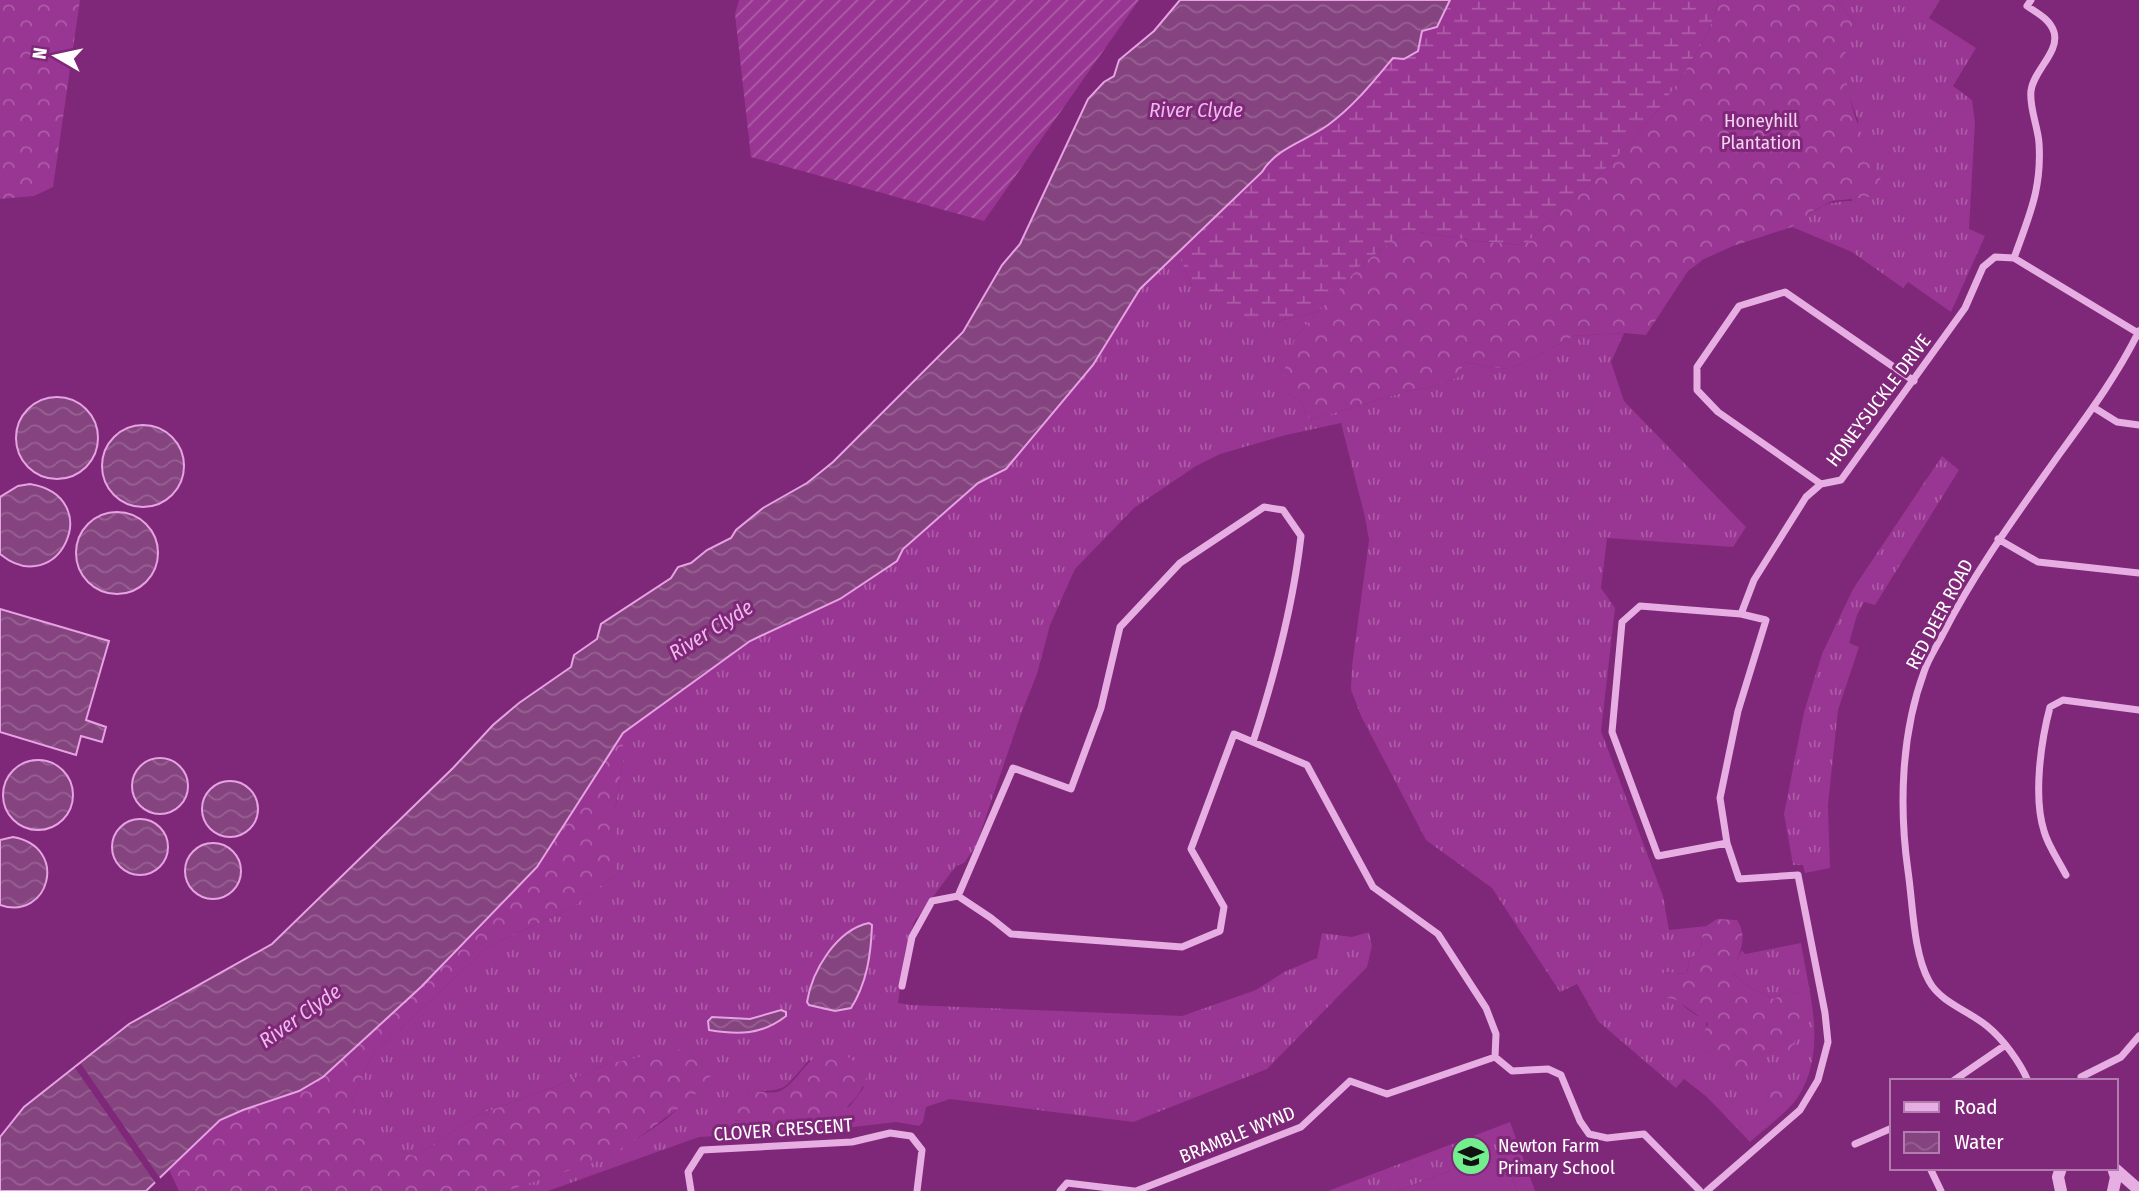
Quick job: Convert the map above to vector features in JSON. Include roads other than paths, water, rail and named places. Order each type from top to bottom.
[{"type":"street","points":[[2031,0],[2027,6],[2048,21],[2054,33],[2053,46],[2032,83],[2030,93],[2038,131],[2041,168],[2037,194],[2014,258],[2138,332]]},
{"type":"street","name":"HONEYSUCKLE DRIVE","points":[[1741,614],[1754,580],[1806,497],[1821,484],[1841,480],[1965,308],[1983,267],[1995,257],[2014,258]]},
{"type":"street","points":[[1821,484],[1718,412],[1697,390],[1697,366],[1739,306],[1786,292],[1914,381]]},
{"type":"street","name":"RED DEER ROAD","points":[[2027,1079],[2024,1071],[1987,1026],[1946,999],[1929,982],[1920,959],[1905,833],[1904,765],[1912,716],[1924,671],[1958,603],[1998,539],[2127,356],[2138,332]]},
{"type":"street","points":[[2093,407],[2117,422],[2139,425]]},
{"type":"street","points":[[958,896],[1013,768],[1071,789],[1101,708],[1120,626],[1180,563],[1264,507],[1283,510],[1301,536],[1297,572],[1279,660],[1254,742]]},
{"type":"street","points":[[1998,539],[2038,562],[2139,573]]},
{"type":"street","points":[[1707,1191],[1800,1110],[1818,1080],[1828,1042],[1825,1013],[1798,875],[1739,879],[1727,843],[1720,799],[1738,711],[1766,620],[1741,614],[1640,606],[1622,622],[1612,732],[1658,856],[1727,843]]},
{"type":"street","points":[[2066,875],[2044,831],[2038,793],[2050,707],[2063,700],[2139,709]]},
{"type":"street","points":[[902,986],[912,937],[932,901],[958,896],[1011,934],[1182,947],[1220,931],[1224,907],[1191,849],[1234,734],[1307,765],[1373,887],[1438,934],[1473,988],[1486,1009],[1496,1034],[1495,1057],[1512,1071],[1548,1069],[1560,1075],[1580,1121],[1589,1134],[1607,1138],[1644,1133],[1700,1191]]},
{"type":"street","points":[[2081,1077],[2121,1057],[2139,1036]]},
{"type":"street","points":[[1956,1079],[2004,1046]]},
{"type":"street","name":"BRAMBLE WYND","points":[[1060,1191],[1067,1183],[1135,1191],[1300,1128],[1350,1081],[1387,1094],[1495,1057]]},
{"type":"street","points":[[1855,1144],[1890,1129]]},
{"type":"street","name":"CLOVER CRESCENT","points":[[691,1191],[688,1172],[702,1150],[852,1142],[890,1133],[911,1136],[922,1150],[917,1191]]},
{"type":"street","points":[[1931,1170],[1941,1191]]},
{"type":"street","points":[[2060,1170],[2058,1177],[2061,1191]]},
{"type":"street","points":[[2113,1191],[2116,1177],[2114,1170]]},
{"type":"street","points":[[2115,1170],[2139,1190]]},
{"type":"water","name":"River Clyde","points":[[1180,0],[1450,0],[1437,27],[1422,31],[1418,51],[1404,59],[1393,58],[1337,118],[1275,157],[1140,289],[1093,365],[1006,469],[978,483],[903,549],[897,561],[840,599],[750,641],[623,733],[537,867],[421,987],[323,1077],[299,1091],[220,1120],[146,1191],[0,1191],[0,1137],[24,1107],[129,1024],[272,944],[453,768],[493,725],[519,703],[571,667],[574,655],[597,639],[601,624],[671,578],[678,567],[691,563],[707,550],[731,538],[736,530],[763,508],[807,483],[833,462],[963,332],[1002,265],[1020,244],[1088,99],[1104,82],[1114,76],[1119,60],[1154,31]]},
{"type":"water","points":[[57,397],[73,400],[86,409],[95,422],[98,438],[95,454],[86,467],[73,476],[57,479],[41,476],[28,467],[19,454],[16,438],[19,422],[28,409],[41,400]]},
{"type":"water","points":[[143,425],[159,428],[172,437],[181,450],[184,466],[181,482],[172,495],[159,504],[143,507],[127,504],[114,495],[105,482],[102,466],[105,450],[114,437],[127,428]]},
{"type":"water","points":[[30,484],[53,493],[66,507],[70,525],[66,542],[56,556],[40,565],[21,565],[0,554],[0,497],[18,486]]},
{"type":"water","points":[[117,512],[133,515],[146,524],[155,537],[158,553],[155,569],[146,582],[133,591],[117,594],[101,591],[88,582],[79,569],[76,553],[79,537],[88,524],[101,515]]},
{"type":"water","points":[[0,609],[109,641],[86,720],[106,727],[102,742],[81,736],[76,755],[0,732]]},
{"type":"water","points":[[160,758],[171,760],[180,766],[186,775],[186,797],[180,806],[171,812],[160,814],[149,812],[140,806],[134,797],[132,786],[134,775],[140,766],[149,760]]},
{"type":"water","points":[[38,760],[63,770],[73,795],[63,820],[38,830],[13,820],[3,795],[13,770]]},
{"type":"water","points":[[230,781],[241,783],[250,789],[256,798],[256,820],[250,829],[241,835],[230,837],[219,835],[210,829],[204,820],[202,809],[204,798],[210,789],[219,783]]},
{"type":"water","points":[[140,819],[151,821],[160,827],[166,836],[166,858],[160,867],[151,873],[140,875],[129,873],[120,867],[114,858],[112,847],[114,836],[120,827],[129,821]]},
{"type":"water","points":[[13,837],[31,843],[42,854],[47,867],[41,894],[31,903],[17,907],[0,905],[0,840]]},
{"type":"water","points":[[213,843],[224,845],[233,851],[239,860],[239,882],[233,891],[224,897],[213,899],[202,897],[193,891],[187,882],[185,871],[187,860],[193,851],[202,845]]},
{"type":"water","points":[[869,923],[872,925],[867,968],[861,989],[851,1008],[835,1011],[809,1005],[807,1002],[814,978],[836,943],[857,927]]},
{"type":"water","points":[[781,1010],[786,1012],[786,1016],[759,1030],[730,1033],[709,1030],[708,1021],[712,1017],[750,1019]]},
{"type":"place","name":"Newton Farm Primary School","points":[[1471,1156]]},
{"type":"park label","name":"Honeyhill Plantation","points":[[1761,131]]}]
